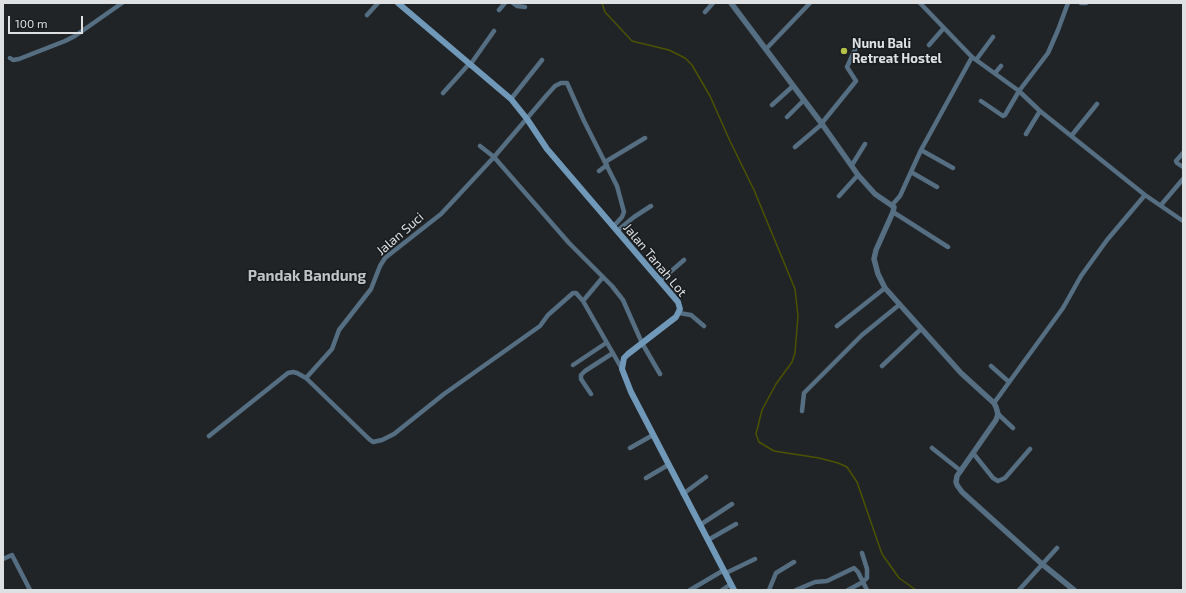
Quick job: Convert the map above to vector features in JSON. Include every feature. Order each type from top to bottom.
[{"type":"main road","name":"Jalan Tanah Lot","points":[[398,3],[511,99],[527,119],[547,149],[615,229],[661,280],[678,302],[680,307],[676,317],[628,354],[624,358],[622,368]]},
{"type":"main road","points":[[622,368],[631,392],[733,587]]},
{"type":"street","points":[[10,58],[13,60],[19,59],[65,41],[75,36],[122,3]]},
{"type":"street","points":[[367,15],[378,3]]},
{"type":"street","points":[[499,10],[505,3]]},
{"type":"street","points":[[513,3],[517,6],[525,7]]},
{"type":"street","points":[[705,12],[713,3]]},
{"type":"street","points":[[731,3],[822,123],[858,175],[875,194],[892,205],[894,208],[874,259],[878,274],[885,288],[961,373],[994,403],[997,408],[998,414],[995,422],[957,476],[956,482],[962,492],[1042,564],[1074,590]]},
{"type":"street","points":[[766,49],[810,3]]},
{"type":"street","points":[[920,3],[943,29],[974,58],[1019,91],[1040,111],[1183,222]]},
{"type":"street","points":[[981,101],[1004,116],[1019,91],[1048,53],[1068,3]]},
{"type":"street","points":[[1081,3],[1086,3]]},
{"type":"street","points":[[929,45],[943,29]]},
{"type":"street","points":[[443,93],[470,64],[494,30]]},
{"type":"street","points":[[892,205],[900,196],[921,150],[974,58],[993,37]]},
{"type":"street","points":[[795,147],[822,123],[856,81],[847,67],[858,43]]},
{"type":"street","points":[[511,99],[542,60]]},
{"type":"street","points":[[995,73],[1002,66]]},
{"type":"street","name":"Jalan Suci","points":[[306,378],[332,349],[339,330],[372,289],[380,266],[385,258],[441,214],[494,157],[555,86],[561,83],[567,83],[606,164]]},
{"type":"street","points":[[772,105],[793,86]]},
{"type":"street","points":[[787,117],[804,100]]},
{"type":"street","points":[[1072,136],[1097,104]]},
{"type":"street","points":[[1026,134],[1040,111]]},
{"type":"street","points":[[599,171],[606,164],[645,138]]},
{"type":"street","points":[[852,165],[865,144]]},
{"type":"street","points":[[480,146],[494,157],[569,243],[612,286],[623,300],[642,343],[660,374]]},
{"type":"street","points":[[921,150],[953,168]]},
{"type":"street","points":[[1183,152],[1176,162],[1183,167]]},
{"type":"street","points":[[606,164],[617,186],[624,212],[615,229]]},
{"type":"street","points":[[911,172],[937,187]]},
{"type":"street","points":[[840,196],[858,175]]},
{"type":"street","points":[[1161,205],[1183,179]]},
{"type":"street","points":[[994,403],[1063,308],[1081,276],[1107,240],[1145,194]]},
{"type":"street","points":[[615,229],[651,206]]},
{"type":"street","points":[[893,212],[948,247]]},
{"type":"street","points":[[661,280],[684,260]]},
{"type":"street","points":[[583,301],[603,277]]},
{"type":"street","points":[[837,326],[885,288]]},
{"type":"street","points":[[209,436],[288,373],[293,372],[306,378],[369,439],[373,442],[377,442],[394,434],[444,394],[540,326],[548,315],[573,293],[576,293],[583,301],[606,343],[622,368]]},
{"type":"street","points":[[802,411],[804,393],[862,335],[900,305]]},
{"type":"street","points":[[678,313],[691,315],[704,326]]},
{"type":"street","points":[[882,366],[921,329]]},
{"type":"street","points":[[573,365],[606,343]]},
{"type":"street","points":[[591,394],[581,379],[581,375],[612,353]]},
{"type":"street","points":[[991,366],[1009,382]]},
{"type":"street","points":[[998,414],[1013,428]]},
{"type":"street","points":[[630,448],[653,434]]},
{"type":"street","points":[[932,448],[961,471]]},
{"type":"street","points":[[973,454],[993,478],[998,481],[1005,478],[1030,449]]},
{"type":"street","points":[[646,478],[668,465]]},
{"type":"street","points":[[684,494],[706,477]]},
{"type":"street","points":[[700,525],[732,504]]},
{"type":"street","points":[[708,540],[736,524]]},
{"type":"street","points":[[1019,590],[1057,548]]},
{"type":"street","points":[[848,590],[863,582],[867,578],[868,574],[862,553]]},
{"type":"street","points":[[3,559],[12,555],[30,590]]},
{"type":"street","points":[[690,590],[725,571],[755,559]]},
{"type":"street","points":[[769,590],[776,573],[794,562]]},
{"type":"street","points":[[796,590],[815,582],[827,581],[853,568],[856,569],[867,590]]},
{"type":"street","points":[[722,590],[733,587]]},
{"type":"waterway","points":[[602,3],[605,12],[632,41],[669,50],[685,58],[692,65],[710,96],[754,190],[795,289],[798,316],[795,353],[792,362],[776,384],[762,410],[756,434],[759,442],[774,451],[819,458],[847,467],[857,482],[882,554],[899,578],[916,590]]},
{"type":"place","name":"Nunu Bali Retreat Hostel","points":[[844,51]]},
{"type":"district","name":"Pandak Bandung","points":[[307,276]]}]
